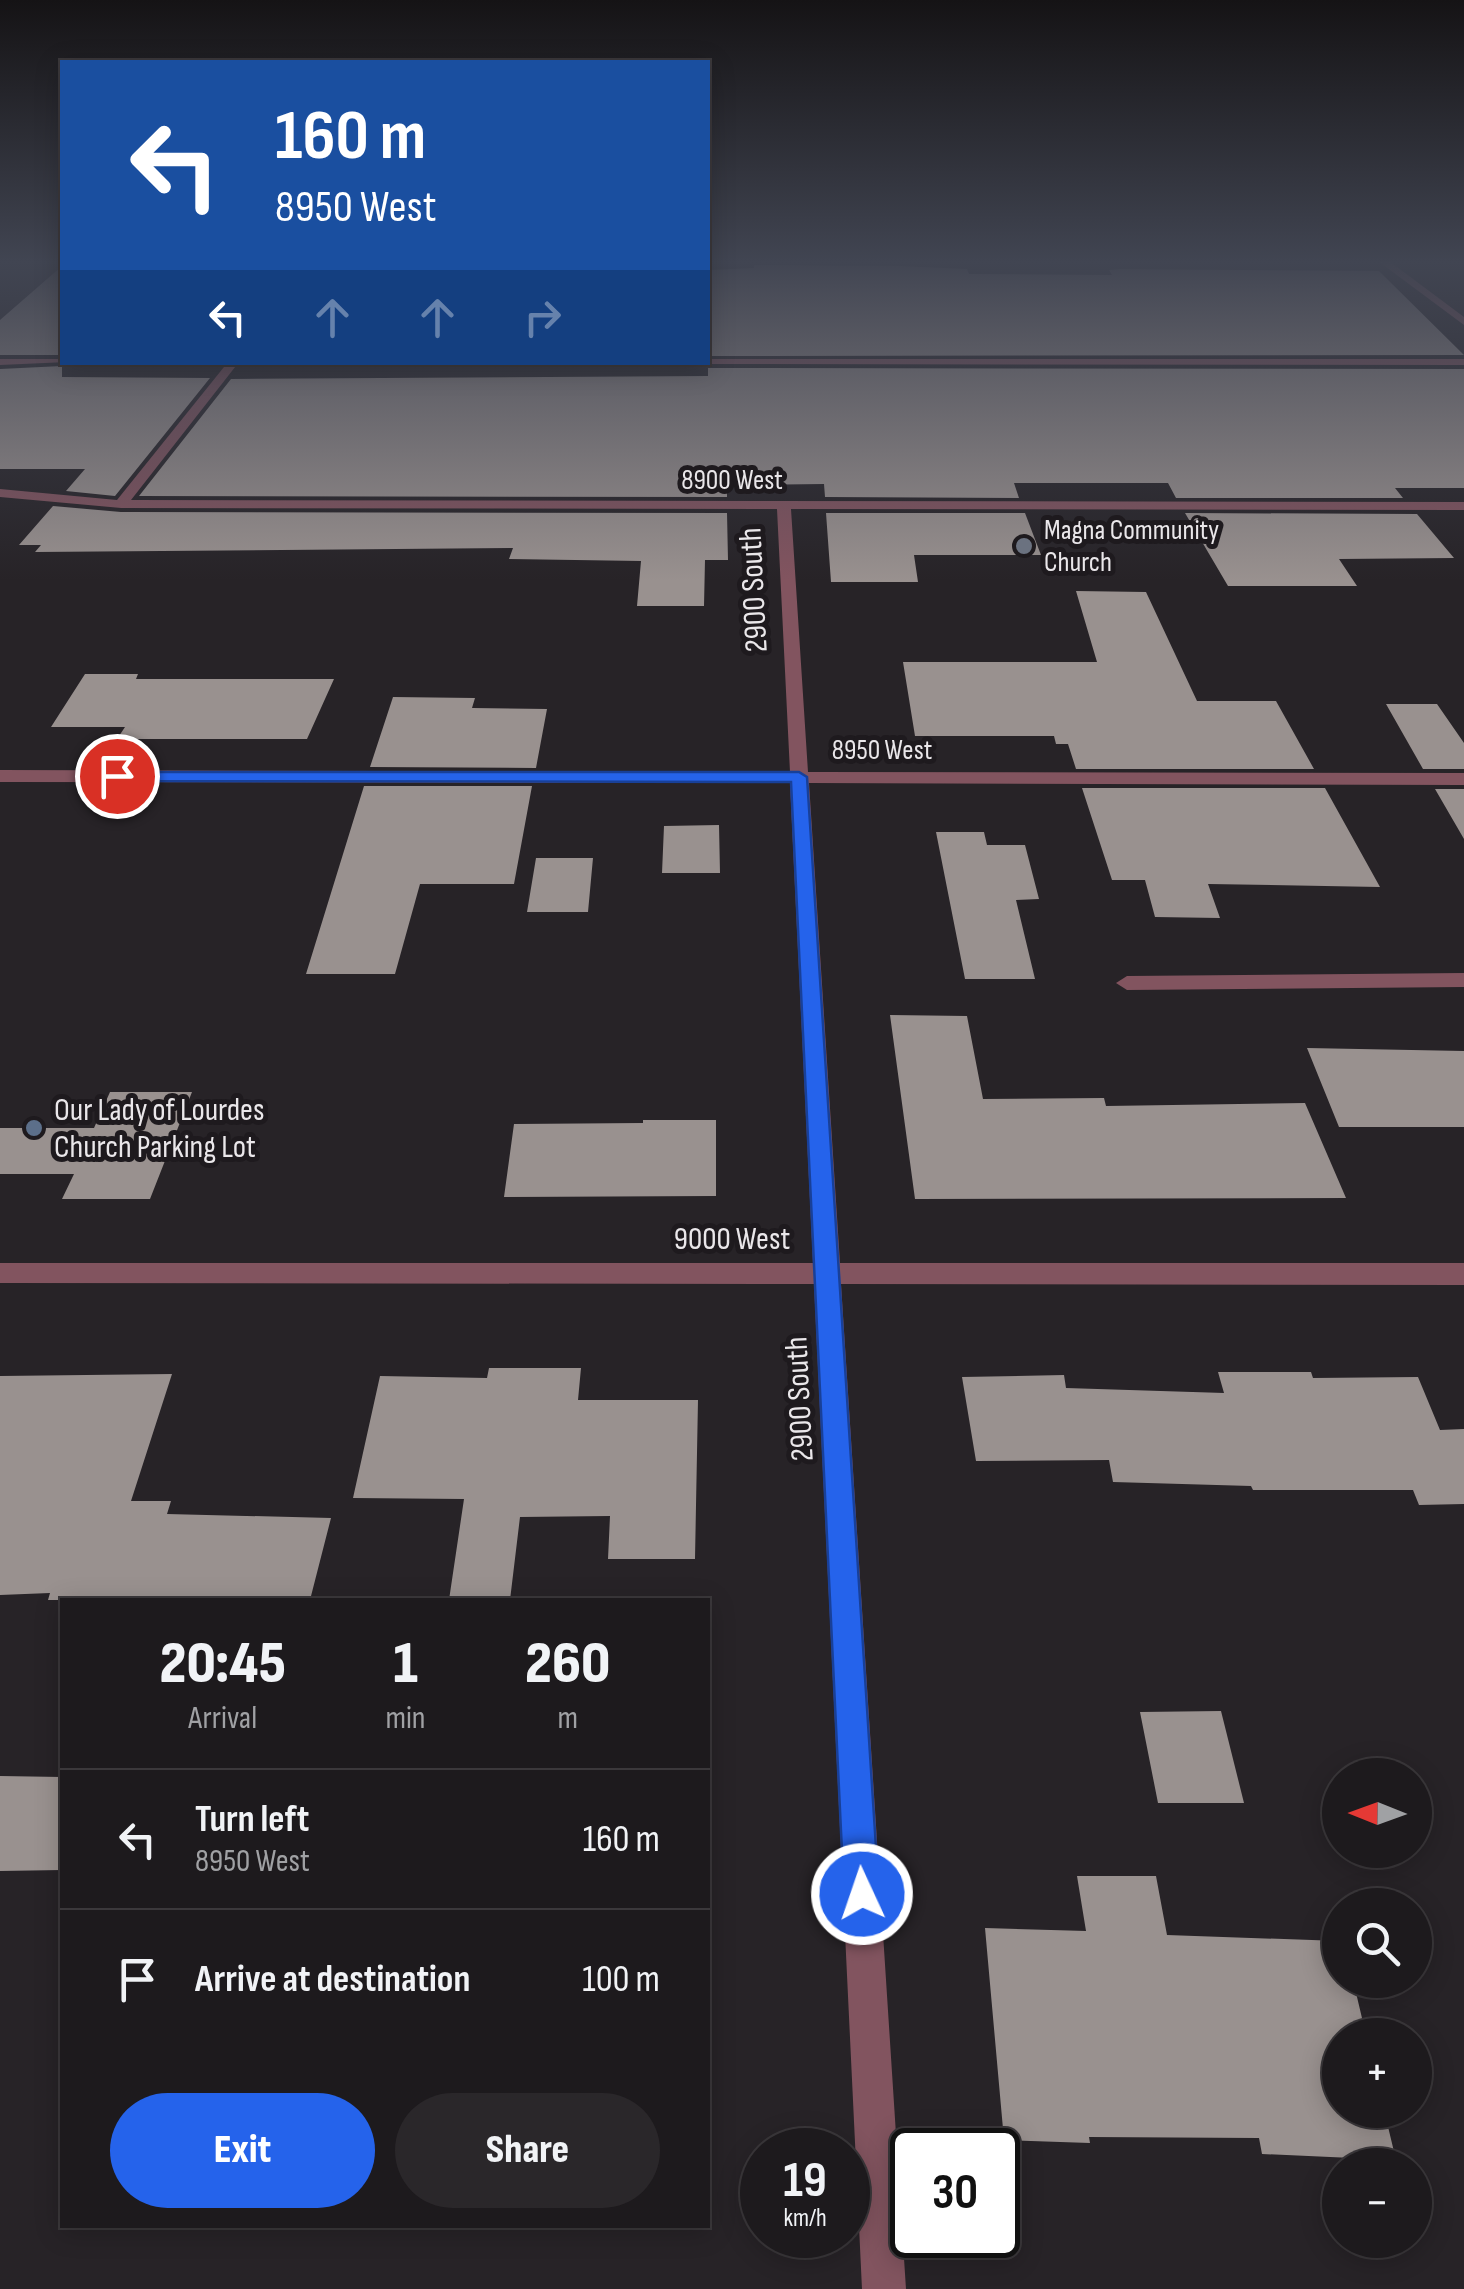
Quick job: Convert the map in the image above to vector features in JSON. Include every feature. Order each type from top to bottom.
[{"type":"street","points":[[121,504],[229,368]]},
{"type":"street","name":"8900 West","points":[[0,492],[121,504],[1464,506]]},
{"type":"street","name":"2900 South","points":[[784,505],[884,2289]]},
{"type":"street","name":"8950 West","points":[[0,776],[1464,778]]},
{"type":"street","points":[[1128,983],[1464,980]]},
{"type":"street","name":"9000 West","points":[[0,1273],[1464,1274]]},
{"type":"building","points":[[62,368],[62,377],[210,378],[115,496],[66,491],[85,469],[0,469],[0,369]]},
{"type":"building","points":[[708,368],[1464,369],[1464,488],[1395,488],[1403,498],[1176,498],[1168,483],[1014,483],[1019,498],[825,497],[824,484],[727,485],[727,497],[139,496],[231,379],[708,376]]},
{"type":"building","points":[[53,506],[121,512],[727,513],[728,560],[705,560],[704,606],[637,606],[641,561],[509,559],[513,548],[35,552],[41,545],[19,545]]},
{"type":"building","points":[[826,513],[1025,513],[1041,555],[914,555],[918,582],[831,582]]},
{"type":"building","points":[[1185,513],[1417,514],[1454,558],[1339,559],[1357,586],[1228,586]]},
{"type":"building","points":[[1076,591],[1146,592],[1197,701],[1276,701],[1314,769],[1076,769],[1068,744],[1056,744],[1054,736],[915,736],[903,662],[1097,662]]},
{"type":"building","points":[[85,674],[138,674],[136,679],[334,679],[307,739],[117,739],[125,727],[51,727]]},
{"type":"building","points":[[393,697],[475,698],[472,708],[547,709],[536,768],[370,767]]},
{"type":"building","points":[[1386,704],[1437,704],[1464,743],[1464,769],[1423,769]]},
{"type":"building","points":[[364,786],[532,786],[514,884],[420,884],[395,974],[306,974]]},
{"type":"building","points":[[1082,788],[1325,788],[1380,887],[1208,884],[1220,918],[1155,917],[1145,880],[1112,880]]},
{"type":"building","points":[[1435,789],[1464,789],[1464,839]]},
{"type":"building","points":[[719,825],[720,873],[662,873],[664,826]]},
{"type":"building","points":[[936,832],[984,832],[987,845],[1025,845],[1039,899],[1016,900],[1035,979],[965,979]]},
{"type":"building","points":[[536,858],[593,858],[588,912],[527,912]]},
{"type":"building","points":[[890,1015],[967,1016],[983,1099],[1104,1098],[1106,1106],[1305,1103],[1346,1198],[915,1199]]},
{"type":"building","points":[[1307,1048],[1464,1051],[1464,1127],[1339,1127]]},
{"type":"building","points":[[110,1092],[192,1092],[150,1199],[62,1199],[74,1174],[0,1174],[0,1128],[94,1128]]},
{"type":"building","points":[[716,1120],[716,1196],[504,1197],[514,1124]]},
{"type":"building","points":[[489,1368],[581,1368],[578,1400],[698,1400],[695,1559],[608,1559],[610,1516],[520,1517],[510,1598],[449,1598],[464,1499],[353,1498],[380,1376],[487,1378]]},
{"type":"building","points":[[1218,1372],[1311,1372],[1313,1378],[1418,1377],[1440,1430],[1464,1429],[1464,1504],[1419,1505],[1413,1490],[1253,1490],[1251,1486],[1113,1482],[1109,1460],[976,1461],[962,1377],[1064,1375],[1066,1388],[1224,1393]]},
{"type":"building","points":[[172,1374],[131,1501],[171,1501],[167,1514],[331,1518],[311,1598],[48,1600],[50,1593],[0,1595],[0,1376]]},
{"type":"building","points":[[1221,1711],[1244,1803],[1158,1803],[1140,1712]]},
{"type":"building","points":[[0,1776],[60,1777],[60,1870],[0,1871]]},
{"type":"building","points":[[1077,1876],[1156,1876],[1167,1935],[1322,1940],[1322,1998],[1357,1998],[1362,2018],[1322,2018],[1322,2128],[1388,2128],[1393,2148],[1322,2148],[1322,2157],[1262,2154],[1259,2138],[1089,2137],[1090,2143],[1020,2141],[1020,2128],[1003,2128],[985,1928],[1086,1931]]},
{"type":"place","name":"Magna Community Church","points":[[1024,546]]},
{"type":"place","name":"Our Lady of Lourdes Church Parking Lot","points":[[34,1128]]},
{"type":"route","points":[[117,776],[799,777],[862,1894]]}]
